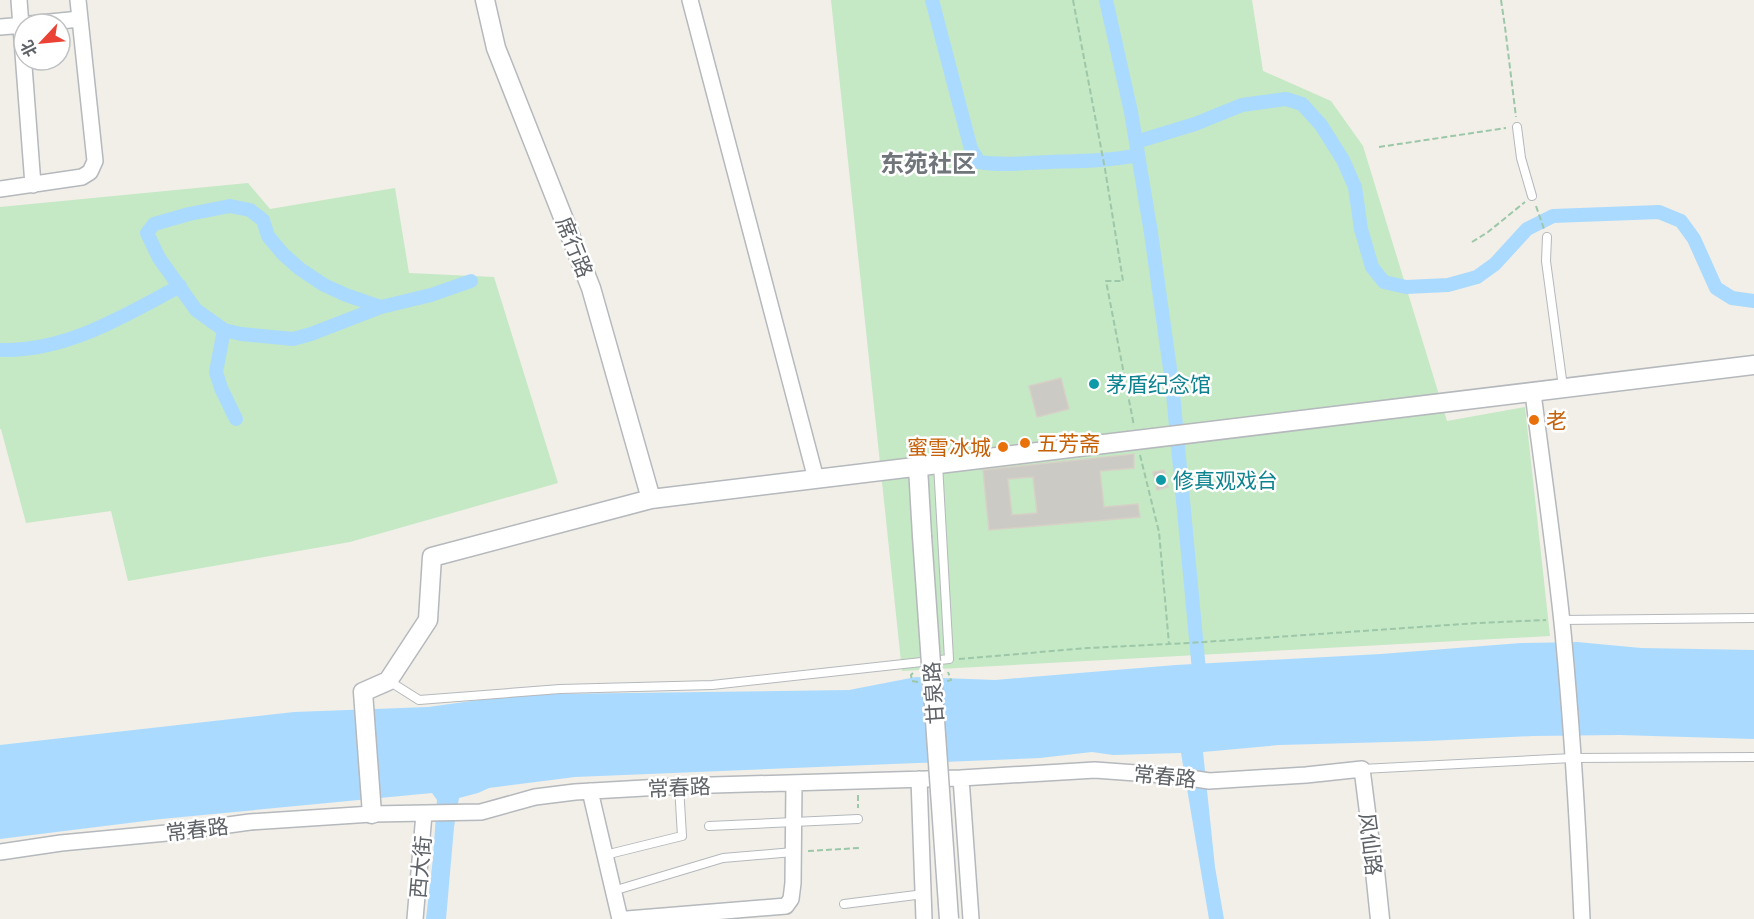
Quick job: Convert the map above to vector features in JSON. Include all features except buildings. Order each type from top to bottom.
[{"type":"street","points":[[0,189],[82,177],[90,172],[95,161],[78,0]]},
{"type":"street","name":"席行路","points":[[485,0],[496,48],[591,288],[651,499]]},
{"type":"street","points":[[690,0],[816,479]]},
{"type":"street","points":[[72,20],[80,19]]},
{"type":"street","points":[[27,72],[33,185]]},
{"type":"street","points":[[372,814],[363,692],[388,681],[428,620],[432,557],[651,499],[1754,365]]},
{"type":"street","points":[[1533,393],[1562,626],[1576,793],[1582,919]]},
{"type":"street","name":"甘泉路","points":[[918,467],[949,919]]},
{"type":"street","name":"常春路","points":[[0,852],[250,822],[372,814],[481,812],[535,796],[590,791],[679,786],[961,778],[1095,770],[1177,776],[1209,781],[1362,769]]},
{"type":"street","name":"风仙路","points":[[1362,769],[1380,919]]},
{"type":"street","points":[[961,778],[971,919]]},
{"type":"street","points":[[919,779],[924,919]]},
{"type":"street","points":[[627,919],[761,914],[786,906],[791,899],[794,883],[794,783]]},
{"type":"street","points":[[590,791],[620,919]]},
{"type":"street","name":"西大街","points":[[415,919],[428,814]]},
{"type":"lane","points":[[1517,127],[1521,158],[1532,195]]},
{"type":"lane","points":[[1547,237],[1546,261],[1564,389]]},
{"type":"lane","points":[[388,681],[419,700],[560,689],[712,685],[949,659],[939,464]]},
{"type":"lane","points":[[1562,626],[1754,618]]},
{"type":"lane","points":[[1362,769],[1572,754],[1754,757]]},
{"type":"lane","points":[[605,855],[682,836],[679,786]]},
{"type":"lane","points":[[709,826],[858,819]]},
{"type":"lane","points":[[613,891],[723,858],[793,852]]},
{"type":"lane","points":[[844,904],[924,894]]},
{"type":"path","points":[[1073,0],[1106,169],[1123,281],[1106,281],[1137,441],[1159,532],[1169,644]]},
{"type":"path","points":[[1378,147],[1517,127],[1501,0]]},
{"type":"path","points":[[1472,242],[1488,232],[1532,195],[1547,237]]},
{"type":"path","points":[[949,659],[1478,622],[1562,626]]},
{"type":"path","points":[[858,781],[858,819]]},
{"type":"path","points":[[793,852],[859,848]]},
{"type":"green space","points":[[831,0],[1252,0],[1263,71],[1331,101],[1363,146],[1447,421],[1525,407],[1550,636],[902,671]]},
{"type":"green space","points":[[248,183],[270,209],[395,188],[409,273],[494,277],[558,483],[350,542],[128,581],[111,511],[26,523],[0,429],[0,207]]},
{"type":"water","points":[[1577,642],[1641,648],[1754,650],[1754,739],[1619,735],[1533,736],[1279,745],[1203,752],[1215,867],[1224,919],[1209,919],[1181,753],[1113,755],[1092,752],[1040,758],[575,777],[489,788],[459,798],[454,827],[446,919],[426,919],[437,800],[432,793],[161,819],[0,839],[0,745],[294,712],[428,707],[544,691],[551,694],[849,690],[916,677],[995,680],[1176,665],[1381,654],[1521,643]]},
{"type":"waterway","points":[[932,0],[971,149],[979,162],[1005,164],[1083,161],[1138,155]]},
{"type":"waterway","points":[[1106,0],[1131,112],[1172,383],[1200,681]]},
{"type":"waterway","points":[[1136,142],[1195,124],[1242,105],[1286,99],[1302,104],[1321,125],[1343,160],[1355,187],[1361,229],[1372,267],[1384,282],[1406,287],[1448,285],[1477,277],[1495,264],[1527,229],[1553,216],[1659,212],[1681,221],[1694,239],[1716,288],[1732,298],[1754,301]]},
{"type":"waterway","points":[[381,307],[324,285],[300,269],[268,236],[263,220],[250,210],[230,206],[189,214],[154,224],[147,233],[159,258],[196,310],[224,330],[241,334],[293,339],[381,307],[431,295],[471,281]]},
{"type":"waterway","points":[[0,350],[24,349],[71,339],[116,320],[180,286]]},
{"type":"waterway","points":[[224,330],[216,372],[236,419]]},
{"type":"place","name":"茅盾纪念馆","points":[[1094,384]]},
{"type":"place","name":"老","points":[[1534,420]]},
{"type":"place","name":"五芳斋","points":[[1025,443]]},
{"type":"place","name":"蜜雪冰城","points":[[1003,447]]},
{"type":"place","name":"修真观戏台","points":[[1161,480]]},
{"type":"district","name":"东苑社区","points":[[928,163]]}]
